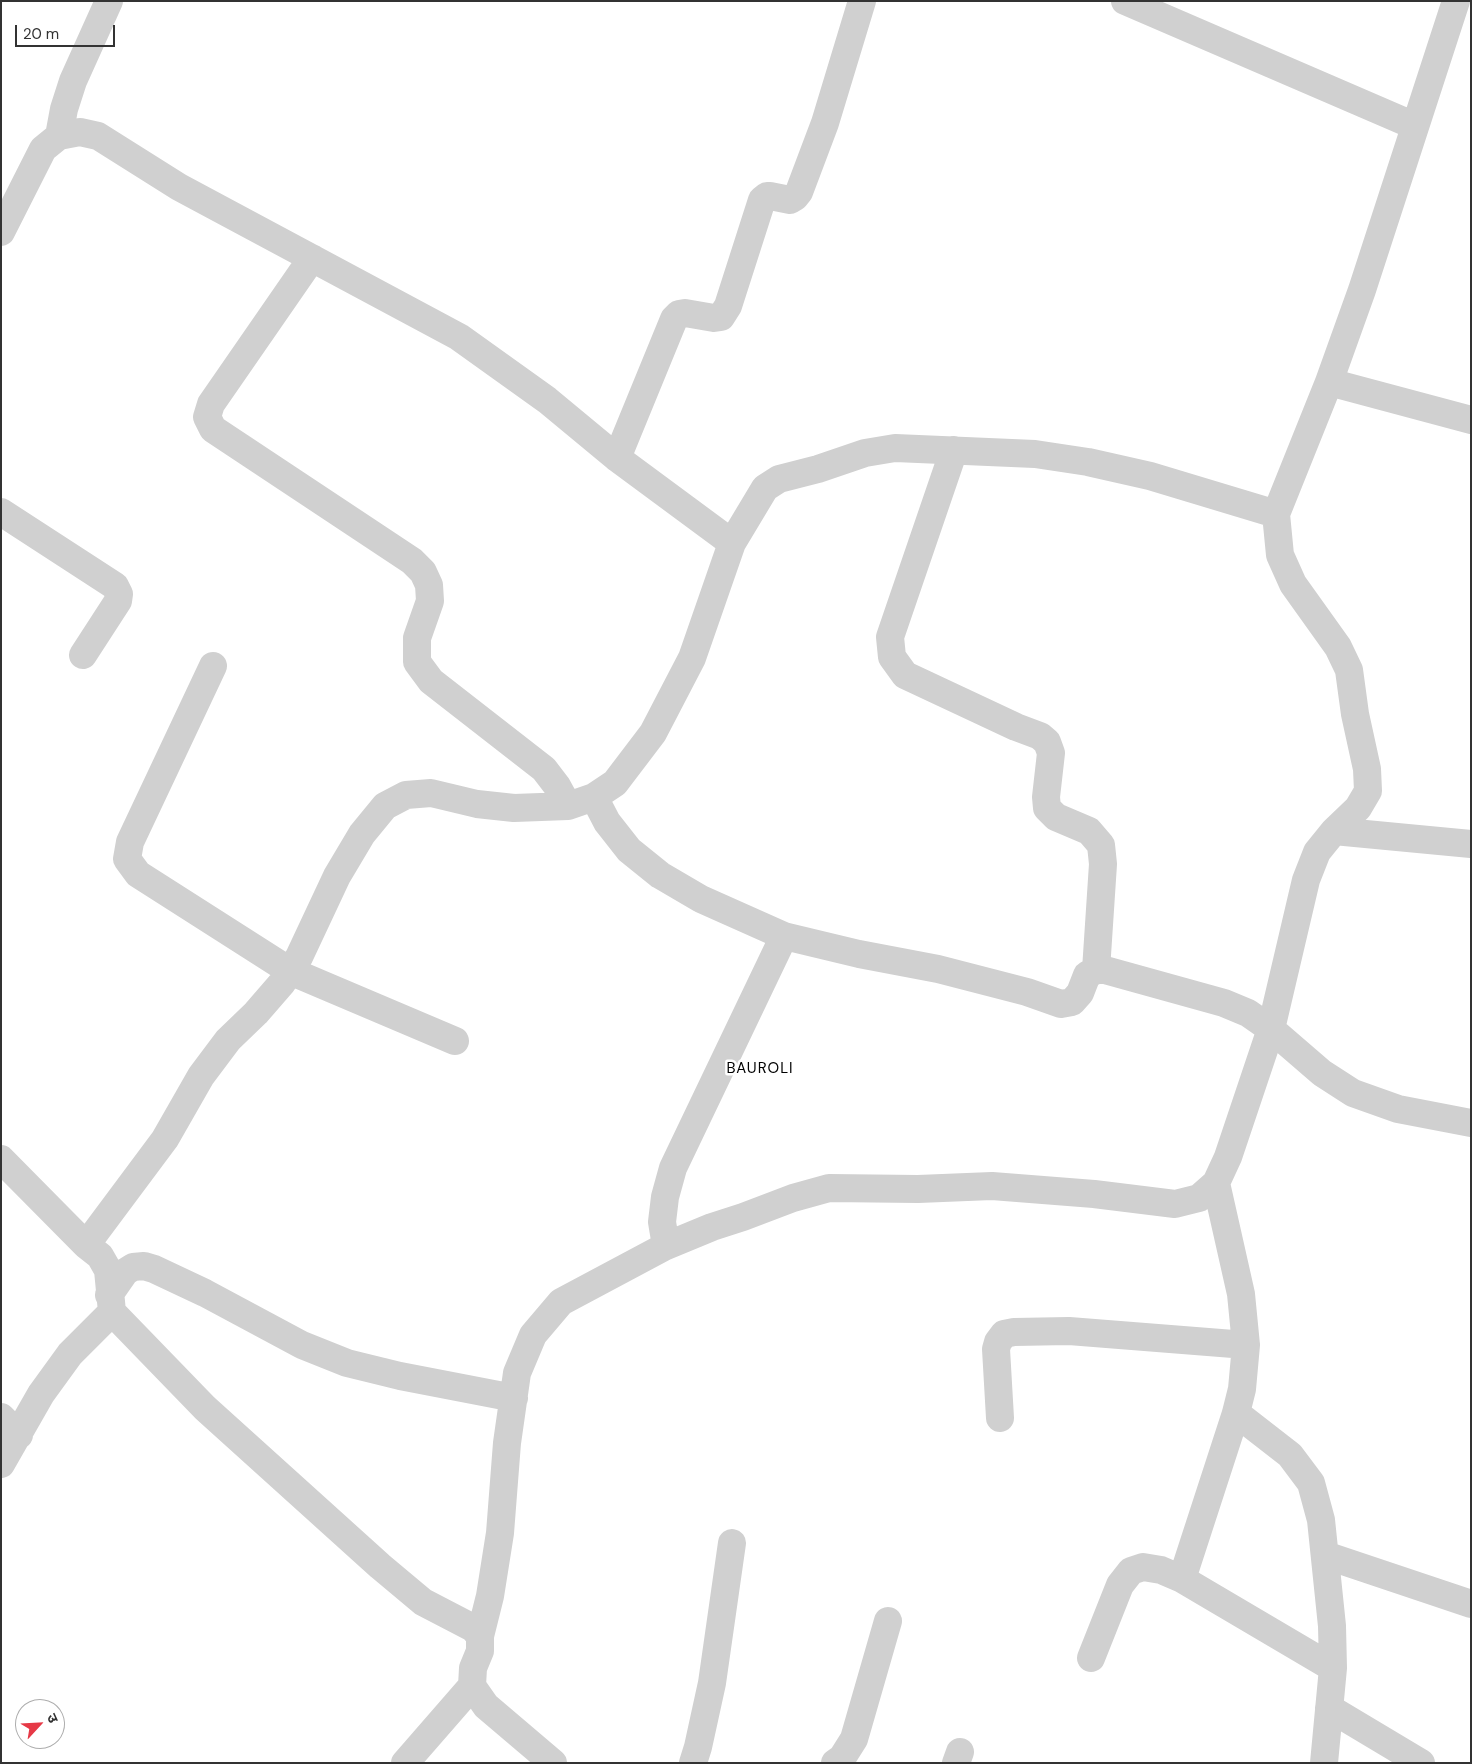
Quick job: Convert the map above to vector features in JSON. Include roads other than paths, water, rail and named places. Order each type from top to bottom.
[{"type":"street","points":[[58,136],[73,81],[109,1]]},
{"type":"street","points":[[616,458],[674,319],[680,314],[685,313],[714,318],[721,317],[728,306],[762,200],[766,196],[790,200],[799,192],[825,123],[862,1]]},
{"type":"street","points":[[1124,1],[1415,126]]},
{"type":"street","points":[[553,1763],[486,1706],[472,1686],[472,1668],[480,1650],[480,1636],[490,1596],[500,1533],[507,1443],[518,1373],[533,1335],[561,1302],[666,1246],[712,1227],[744,1218],[793,1198],[829,1188],[918,1189],[992,1186],[1094,1194],[1175,1204],[1199,1198],[1216,1183],[1228,1157],[1271,1029],[1306,880],[1317,852],[1334,831],[1358,808],[1368,791],[1367,769],[1355,714],[1349,670],[1338,647],[1292,584],[1280,555],[1276,514],[1329,382],[1362,290],[1456,1]]},
{"type":"street","points":[[1,232],[43,150],[58,136],[80,132],[98,136],[178,187],[381,294],[458,337],[547,400],[616,458],[732,543]]},
{"type":"street","points":[[312,258],[211,404],[207,417],[213,429],[412,561],[423,572],[429,585],[430,601],[417,638],[418,662],[430,681],[544,770],[557,786],[568,806]]},
{"type":"street","points":[[1329,382],[1471,420]]},
{"type":"street","points":[[86,1245],[165,1139],[201,1076],[228,1040],[256,1013],[282,983],[299,957],[336,876],[362,834],[386,806],[406,795],[431,793],[478,804],[514,808],[568,806],[594,797],[615,783],[653,733],[692,658],[732,543],[766,488],[779,479],[818,469],[865,453],[895,448],[1035,454],[1088,462],[1150,476],[1276,514]]},
{"type":"street","points":[[954,450],[890,636],[892,657],[905,675],[1016,727],[1040,736],[1047,742],[1051,754],[1046,797],[1047,808],[1056,817],[1089,831],[1101,846],[1103,864],[1096,970]]},
{"type":"street","points":[[1,512],[115,586],[119,594],[118,601],[83,655]]},
{"type":"street","points":[[214,666],[130,842],[127,858],[138,874],[290,971],[455,1041]]},
{"type":"street","points":[[594,797],[607,822],[629,850],[660,875],[701,899],[784,936],[938,970],[1027,992],[1061,1004],[1072,1002],[1080,993],[1087,975],[1096,970],[1105,970],[1224,1003],[1248,1013],[1271,1029],[1322,1073],[1353,1093],[1398,1109],[1471,1123]]},
{"type":"street","points":[[1334,831],[1471,844]]},
{"type":"street","points":[[666,1246],[662,1222],[664,1198],[673,1168],[784,936]]},
{"type":"street","points":[[1,1159],[86,1245],[100,1256],[108,1270],[111,1304],[204,1408],[380,1566],[424,1602],[472,1628],[480,1636]]},
{"type":"street","points":[[1182,1579],[1236,1413],[1242,1389],[1246,1345],[1241,1294],[1216,1183]]},
{"type":"street","points":[[1,1464],[10,1426],[41,1394],[70,1354],[111,1304],[125,1272],[133,1267],[144,1266],[154,1269],[204,1292],[302,1345],[347,1363],[400,1376],[514,1398]]},
{"type":"street","points":[[1000,1418],[996,1349],[998,1342],[1004,1334],[1014,1332],[1069,1331],[1246,1345]]},
{"type":"street","points":[[1236,1413],[1290,1454],[1311,1483],[1321,1520],[1332,1626],[1333,1668],[1324,1763]]},
{"type":"street","points":[[693,1763],[712,1683],[732,1543]]},
{"type":"street","points":[[1325,1555],[1471,1604]]},
{"type":"street","points":[[1091,1658],[1120,1585],[1131,1572],[1143,1567],[1161,1570],[1182,1579],[1333,1668]]},
{"type":"street","points":[[834,1763],[842,1758],[854,1739],[888,1622]]},
{"type":"street","points":[[404,1763],[472,1686]]},
{"type":"street","points":[[1329,1708],[1421,1763]]},
{"type":"district","name":"BAUROLI","points":[[760,1069]]}]
